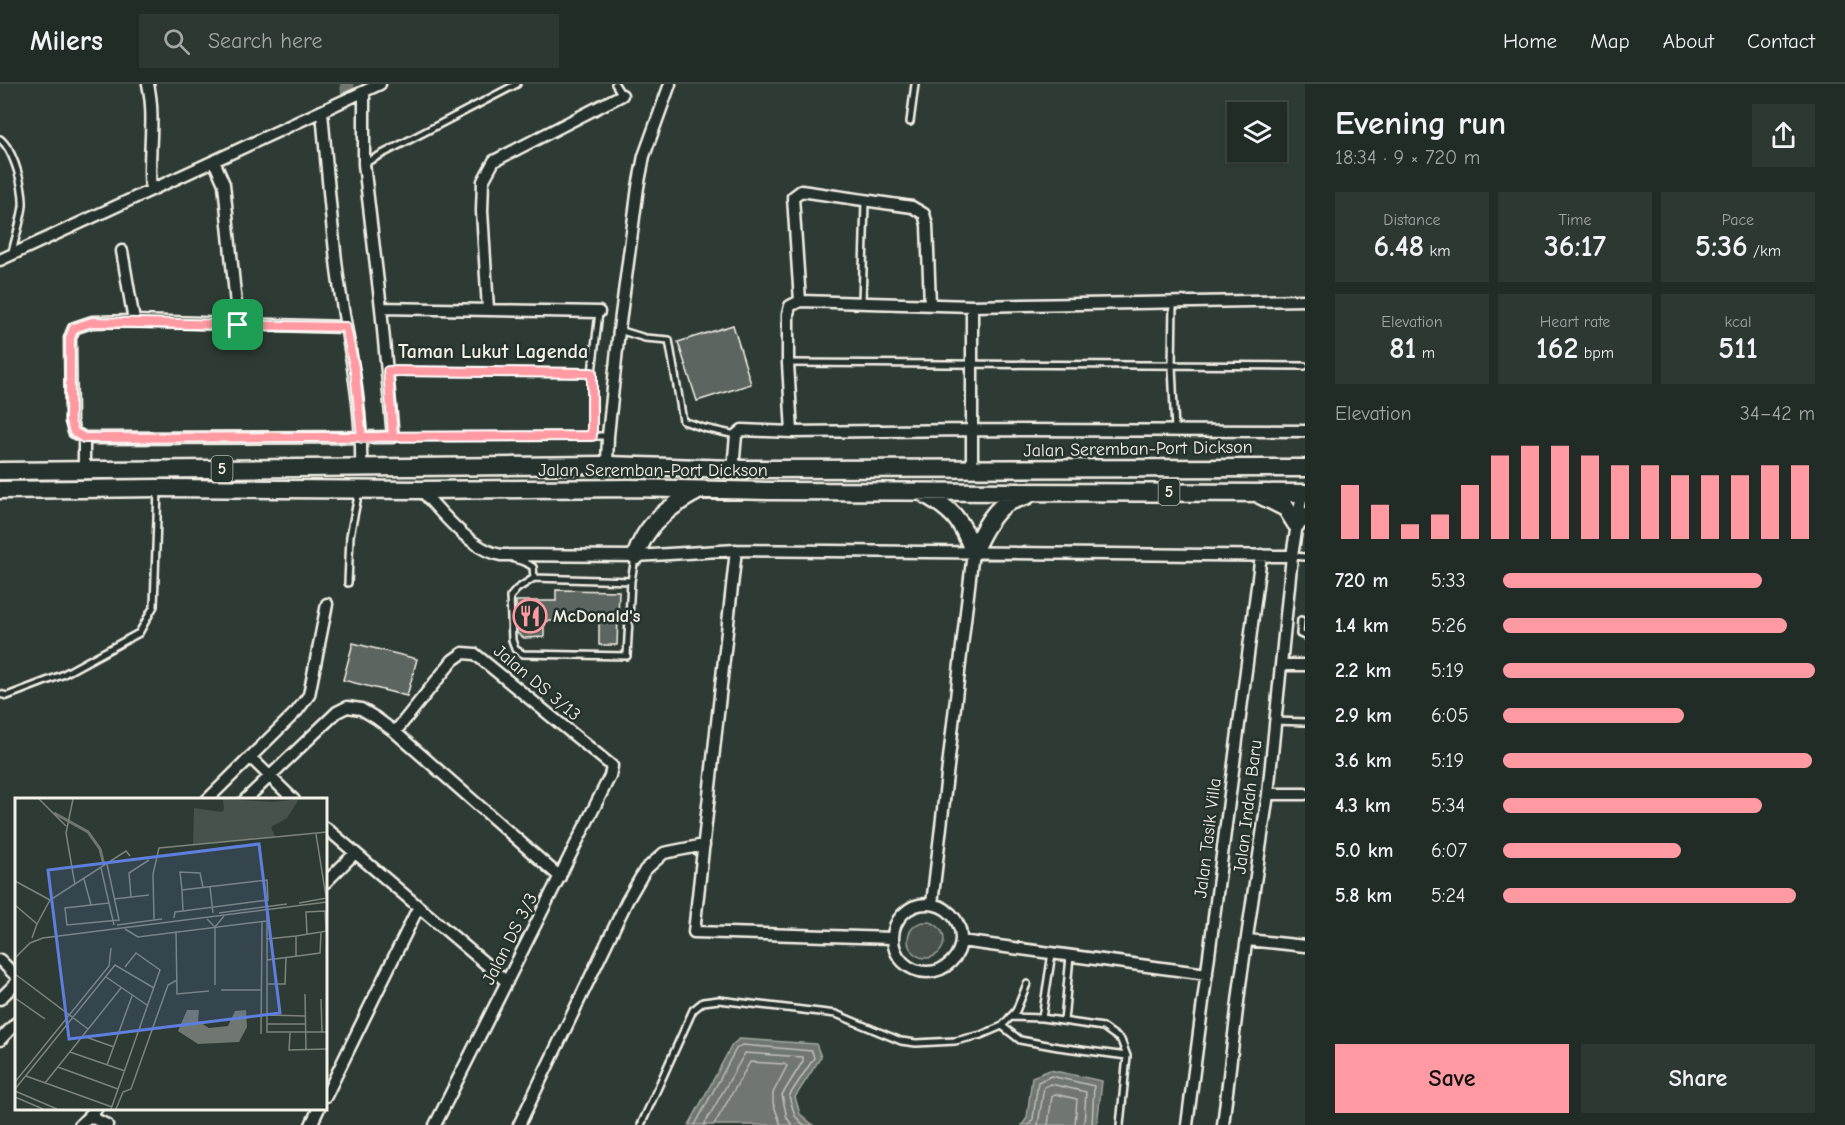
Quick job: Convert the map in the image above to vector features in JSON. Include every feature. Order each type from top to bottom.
[{"type":"highway","name":"Jalan Seremban-Port Dickson","points":[[0,471],[607,465],[733,469],[1305,468]]},
{"type":"highway","points":[[592,488],[601,479],[607,465],[630,488]]},
{"type":"highway","points":[[1269,467],[1304,492]]},
{"type":"highway","points":[[339,490],[351,484],[361,468],[381,489]]},
{"type":"highway","points":[[950,491],[961,485],[972,469],[987,483],[1003,491]]},
{"type":"highway","name":"Jalan Seremban-Port Dickson","points":[[0,490],[630,488],[1304,492]]},
{"type":"highway","points":[[636,556],[640,541],[661,516],[672,506],[703,489]]},
{"type":"highway","points":[[920,491],[953,513],[963,526],[973,552]]},
{"type":"highway","points":[[973,552],[986,527],[1005,504],[1037,492]]},
{"type":"highway","points":[[1254,493],[1273,500],[1301,520]]},
{"type":"street","points":[[148,84],[153,115],[149,173],[151,190]]},
{"type":"street","points":[[0,260],[380,84]]},
{"type":"street","points":[[607,465],[619,330],[638,187],[644,156],[670,84]]},
{"type":"street","points":[[346,327],[134,321],[92,322],[74,328],[70,338],[70,421],[74,432],[84,438],[393,436],[388,371],[364,164],[364,92]]},
{"type":"street","points":[[488,309],[482,211],[483,182],[494,161],[622,95]]},
{"type":"street","points":[[325,111],[338,276],[355,372],[362,438],[361,468]]},
{"type":"street","points":[[214,161],[224,184],[238,325]]},
{"type":"street","points":[[800,301],[793,197],[801,191],[912,207],[924,214],[927,225],[930,304]]},
{"type":"street","points":[[122,251],[134,321]]},
{"type":"street","points":[[792,432],[788,314],[790,306],[800,301],[972,306],[1305,300]]},
{"type":"street","points":[[972,306],[972,469]]},
{"type":"street","points":[[381,308],[599,312]]},
{"type":"street","points":[[733,469],[736,435],[742,430],[792,432],[1305,431]]},
{"type":"street","points":[[84,438],[84,470]]},
{"type":"street","points":[[421,490],[451,522],[473,541],[488,553],[501,555],[636,556],[736,550],[1292,556]]},
{"type":"street","name":"Jalan Indah Baru","points":[[1223,1125],[1268,794],[1292,556],[1301,520],[1304,492]]},
{"type":"street","points":[[736,550],[694,932],[892,938]]},
{"type":"street","points":[[932,904],[973,552]]},
{"type":"street","name":"Jalan Tasik Villa","points":[[1187,1125],[1261,555]]},
{"type":"street","points":[[209,798],[297,711],[309,695],[327,604]]},
{"type":"street","name":"Jalan DS 3/13","points":[[395,732],[453,660],[463,653],[475,654],[612,766]]},
{"type":"street","points":[[1281,665],[1305,665]]},
{"type":"street","points":[[247,798],[337,712],[347,707],[361,709],[395,732],[560,876]]},
{"type":"street","points":[[250,757],[292,798]]},
{"type":"street","name":"Jalan DS 3/3","points":[[435,1125],[610,776],[612,766]]},
{"type":"street","points":[[1268,794],[1305,794]]},
{"type":"street","points":[[327,829],[507,982]]},
{"type":"street","points":[[519,1125],[627,901],[645,870],[664,853],[704,845]]},
{"type":"street","points":[[327,881],[354,854]]},
{"type":"street","points":[[920,904],[932,904],[942,907],[957,921],[961,941],[958,952],[951,962],[931,972],[908,967],[894,949],[892,938],[894,926],[900,916],[920,904]]},
{"type":"street","points":[[327,1094],[418,908]]},
{"type":"street","points":[[1248,940],[1305,946]]},
{"type":"street","points":[[961,941],[1207,974]]},
{"type":"street","points":[[0,960],[15,975]]},
{"type":"street","points":[[0,999],[15,984]]},
{"type":"street","points":[[0,1040],[15,1024]]},
{"type":"street","points":[[311,1125],[318,1110]]},
{"type":"street","points":[[80,1125],[93,1112],[107,1125]]},
{"type":"lane","points":[[364,164],[517,84]]},
{"type":"lane","points":[[615,84],[622,95]]},
{"type":"lane","points":[[910,122],[915,84]]},
{"type":"lane","points":[[0,132],[12,156],[20,182],[23,206],[11,255]]},
{"type":"lane","points":[[862,303],[865,202]]},
{"type":"lane","points":[[1173,301],[1172,366],[1175,431]]},
{"type":"lane","points":[[592,436],[592,373],[599,312]]},
{"type":"lane","points":[[619,330],[645,338],[669,340],[683,421],[736,435]]},
{"type":"lane","points":[[788,363],[1305,366]]},
{"type":"lane","points":[[388,371],[592,373]]},
{"type":"lane","points":[[393,436],[608,436]]},
{"type":"lane","points":[[0,694],[7,696],[62,675],[139,633],[154,606],[158,488]]},
{"type":"lane","points":[[348,583],[350,536],[359,489]]},
{"type":"lane","points":[[501,555],[525,562],[533,567],[534,578]]},
{"type":"lane","points":[[631,581],[534,578],[517,589],[510,597],[512,640],[515,649],[523,654],[627,656],[631,581],[636,556]]},
{"type":"lane","points":[[1292,556],[1305,556]]},
{"type":"lane","points":[[1301,620],[1300,634],[1305,636]]},
{"type":"lane","points":[[1275,721],[1305,722]]},
{"type":"lane","points":[[1042,1018],[1052,953]]},
{"type":"lane","points":[[1064,1021],[1071,956]]},
{"type":"lane","points":[[640,1125],[693,1010],[703,1002],[719,1000],[836,1014],[882,1035],[916,1044],[955,1041],[981,1035],[1002,1026],[1023,999],[1027,984]]},
{"type":"lane","points":[[1011,1017],[1042,1018],[1103,1027],[1121,1040],[1127,1056],[1120,1125]]},
{"type":"lane","points":[[1002,1026],[1020,1040],[1127,1056]]},
{"type":"shaded area","points":[[926,922],[939,927],[944,940],[939,953],[926,958],[913,953],[908,940],[913,927]]},
{"type":"water","points":[[739,1039],[816,1044],[821,1057],[795,1097],[800,1114],[813,1125],[689,1125],[732,1045]]},
{"type":"water","points":[[1050,1070],[1102,1081],[1097,1125],[1022,1125],[1027,1118],[1032,1077]]},
{"type":"building","points":[[733,325],[751,384],[697,401],[678,342]]},
{"type":"building","points":[[556,590],[619,591],[617,645],[599,645],[599,614],[578,614],[578,621],[544,621],[544,637],[524,638],[517,633],[516,601],[556,601]]},
{"type":"building","points":[[353,643],[417,659],[407,696],[343,680]]},
{"type":"waterway","points":[[347,84],[348,95]]},
{"type":"place","name":"McDonald's","points":[[530,616]]},
{"type":"district","name":"Taman Lukut Lagenda","points":[[493,351]]},
{"type":"route","points":[[238,325],[134,321],[92,322],[74,328],[70,338],[70,421],[74,432],[84,438],[362,438],[592,436],[592,373],[388,371],[393,436],[362,438],[355,372],[346,327],[238,325]]}]
